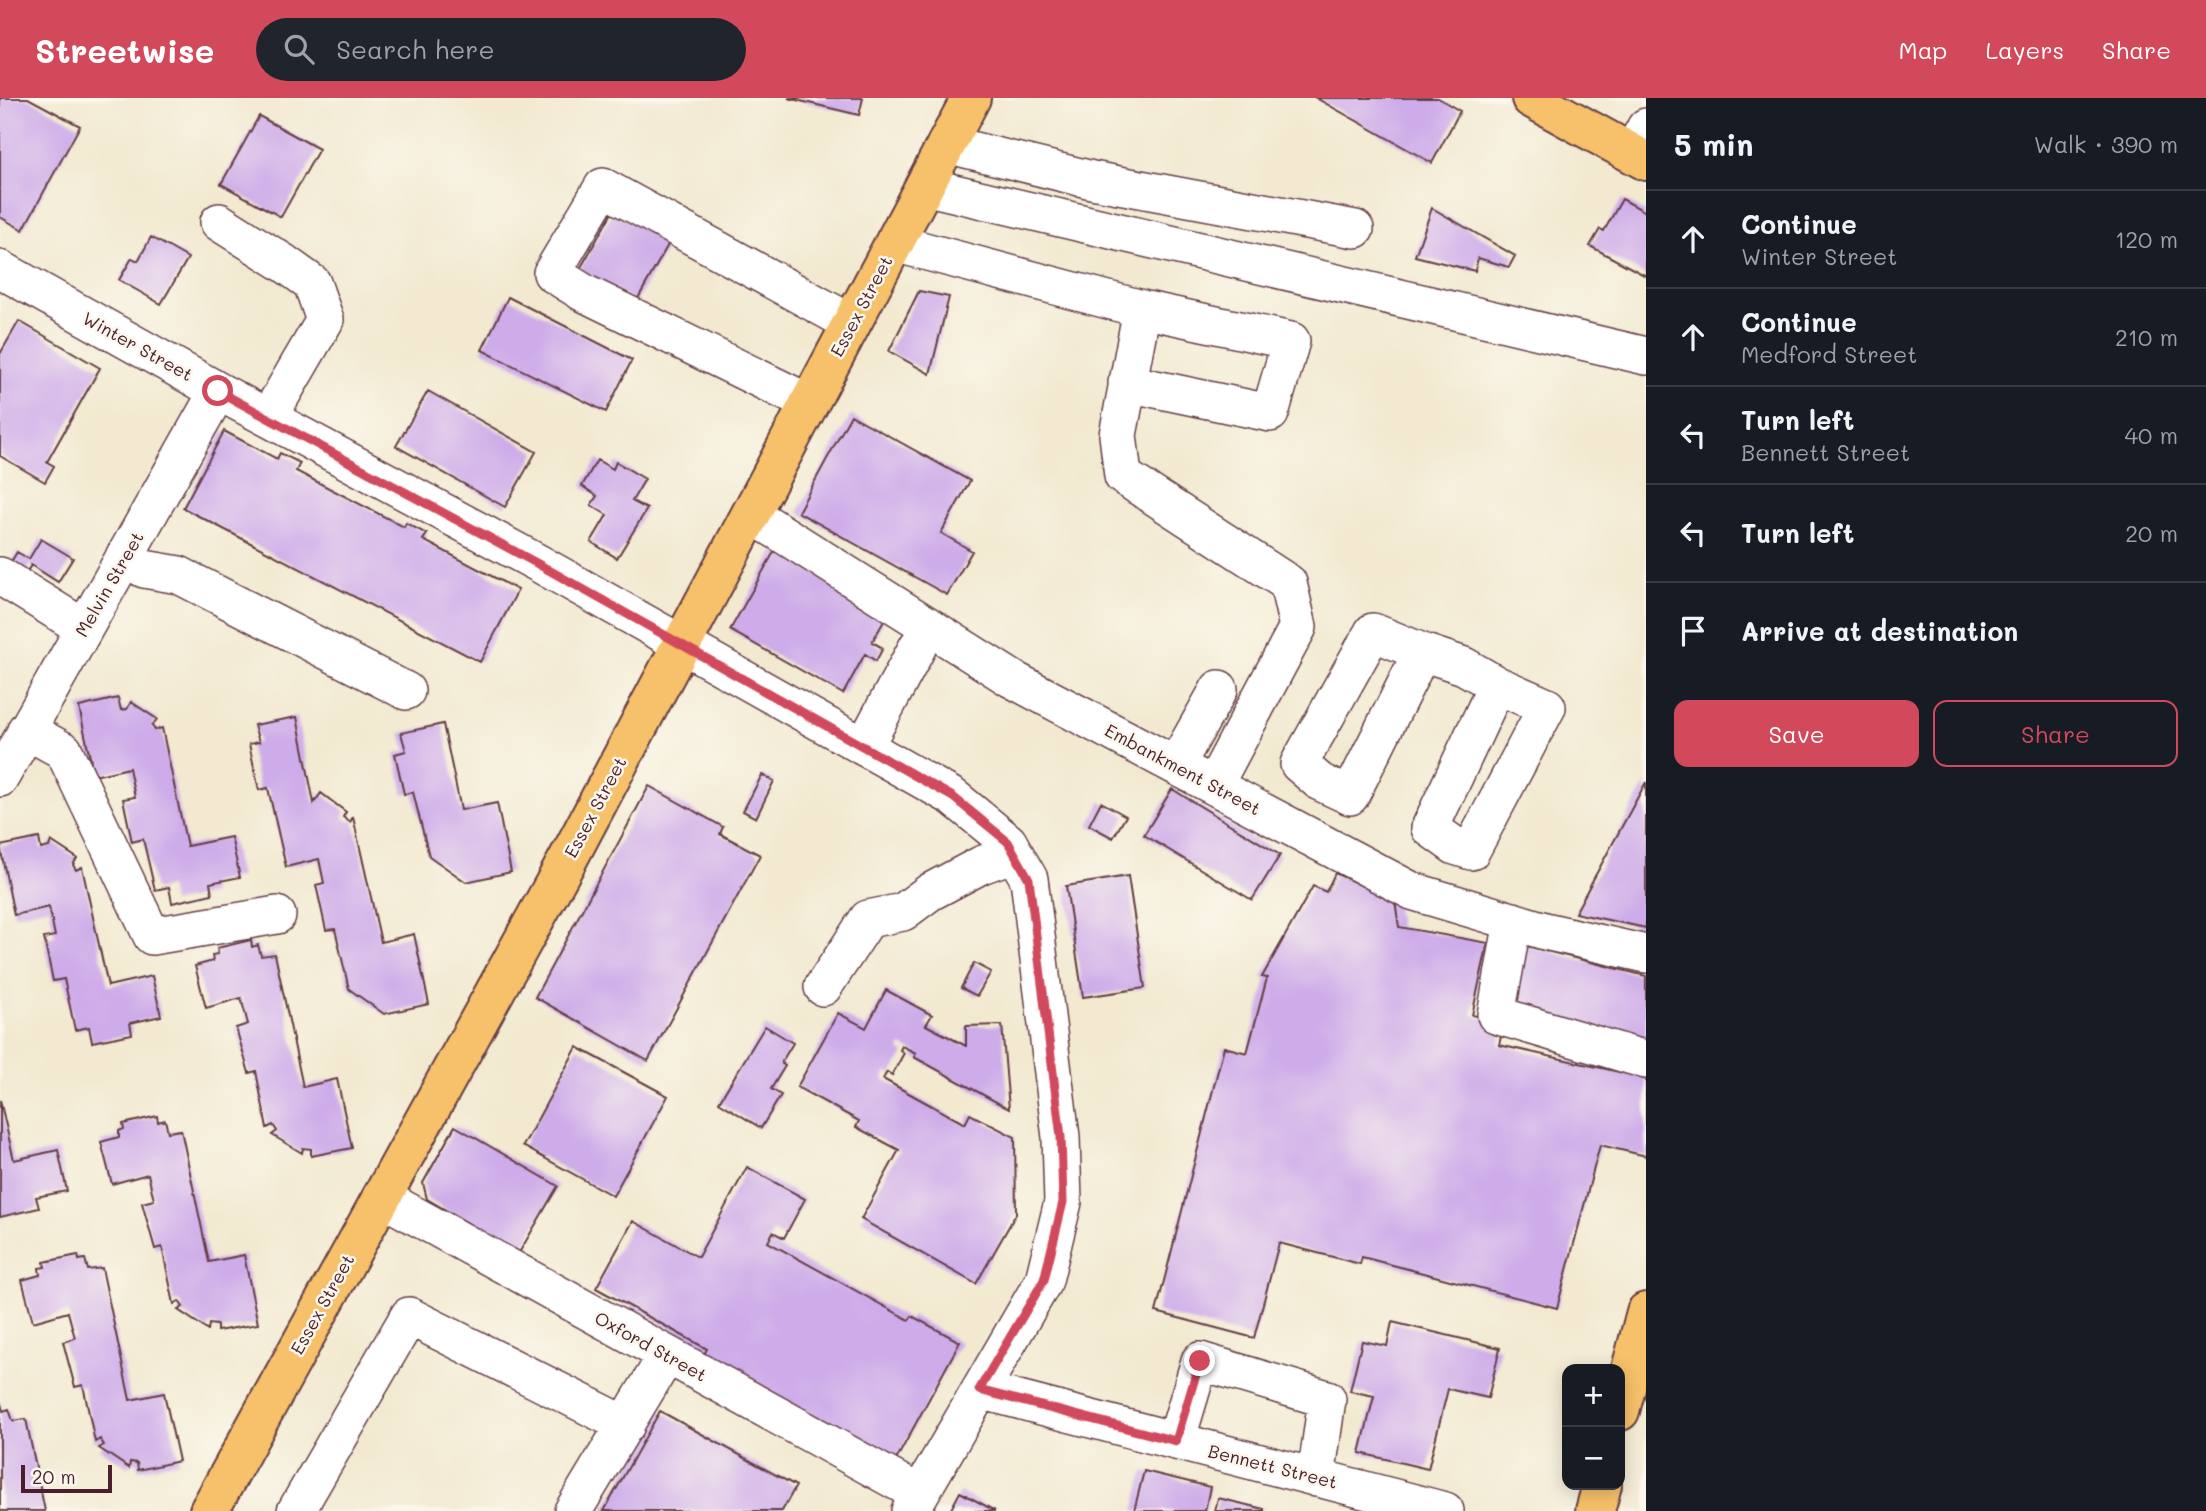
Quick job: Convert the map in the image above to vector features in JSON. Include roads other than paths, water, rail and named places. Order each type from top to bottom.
[{"type":"main road","name":"Essex Street","points":[[209,1511],[568,859],[971,98]]},
{"type":"main road","points":[[1531,98],[1641,147]]},
{"type":"main road","points":[[1625,1392],[1646,1312]]},
{"type":"main road","points":[[1595,1511],[1601,1490]]},
{"type":"street","points":[[946,144],[1092,180],[1355,229]]},
{"type":"street","points":[[924,186],[1646,356]]},
{"type":"street","points":[[809,403],[584,293],[552,273],[603,187],[851,323]]},
{"type":"street","points":[[219,222],[285,262],[312,284],[325,320],[268,418]]},
{"type":"street","points":[[894,243],[1142,309],[1291,341],[1270,413],[1128,383]]},
{"type":"street","name":"Winter Street","points":[[0,269],[218,391],[538,564],[953,797],[1008,842],[1029,879],[1061,1137],[1063,1202],[1044,1280],[915,1502]]},
{"type":"street","points":[[1142,309],[1118,435],[1123,476],[1288,583],[1298,627],[1214,785]]},
{"type":"street","name":"Melvin Street","points":[[0,778],[218,391]]},
{"type":"street","name":"Embankment Street","points":[[751,514],[1012,679],[1412,891],[1545,931],[1646,954]]},
{"type":"street","points":[[124,557],[144,569],[179,575],[406,691]]},
{"type":"street","points":[[0,576],[84,628]]},
{"type":"street","points":[[1422,652],[1350,796],[1320,782],[1299,764],[1373,632],[1464,666],[1497,685],[1546,707],[1471,851],[1455,846],[1430,828],[1497,685]]},
{"type":"street","points":[[864,747],[918,646]]},
{"type":"street","points":[[1176,765],[1219,689]]},
{"type":"street","points":[[26,730],[64,751],[152,936],[278,915]]},
{"type":"street","points":[[1292,827],[1320,782]]},
{"type":"street","points":[[1434,897],[1455,846]]},
{"type":"street","points":[[823,987],[868,919],[903,912],[930,892],[981,865],[1014,853]]},
{"type":"street","points":[[1513,921],[1496,1015],[1646,1060]]},
{"type":"street","name":"Oxford Street","points":[[381,1197],[667,1355],[915,1502]]},
{"type":"street","points":[[296,1511],[409,1316],[626,1425]]},
{"type":"street","points":[[573,1511],[667,1355]]},
{"type":"street","points":[[1176,1441],[1200,1361],[1328,1399],[1316,1478]]},
{"type":"street","name":"Bennett Street","points":[[979,1390],[1445,1511]]}]
